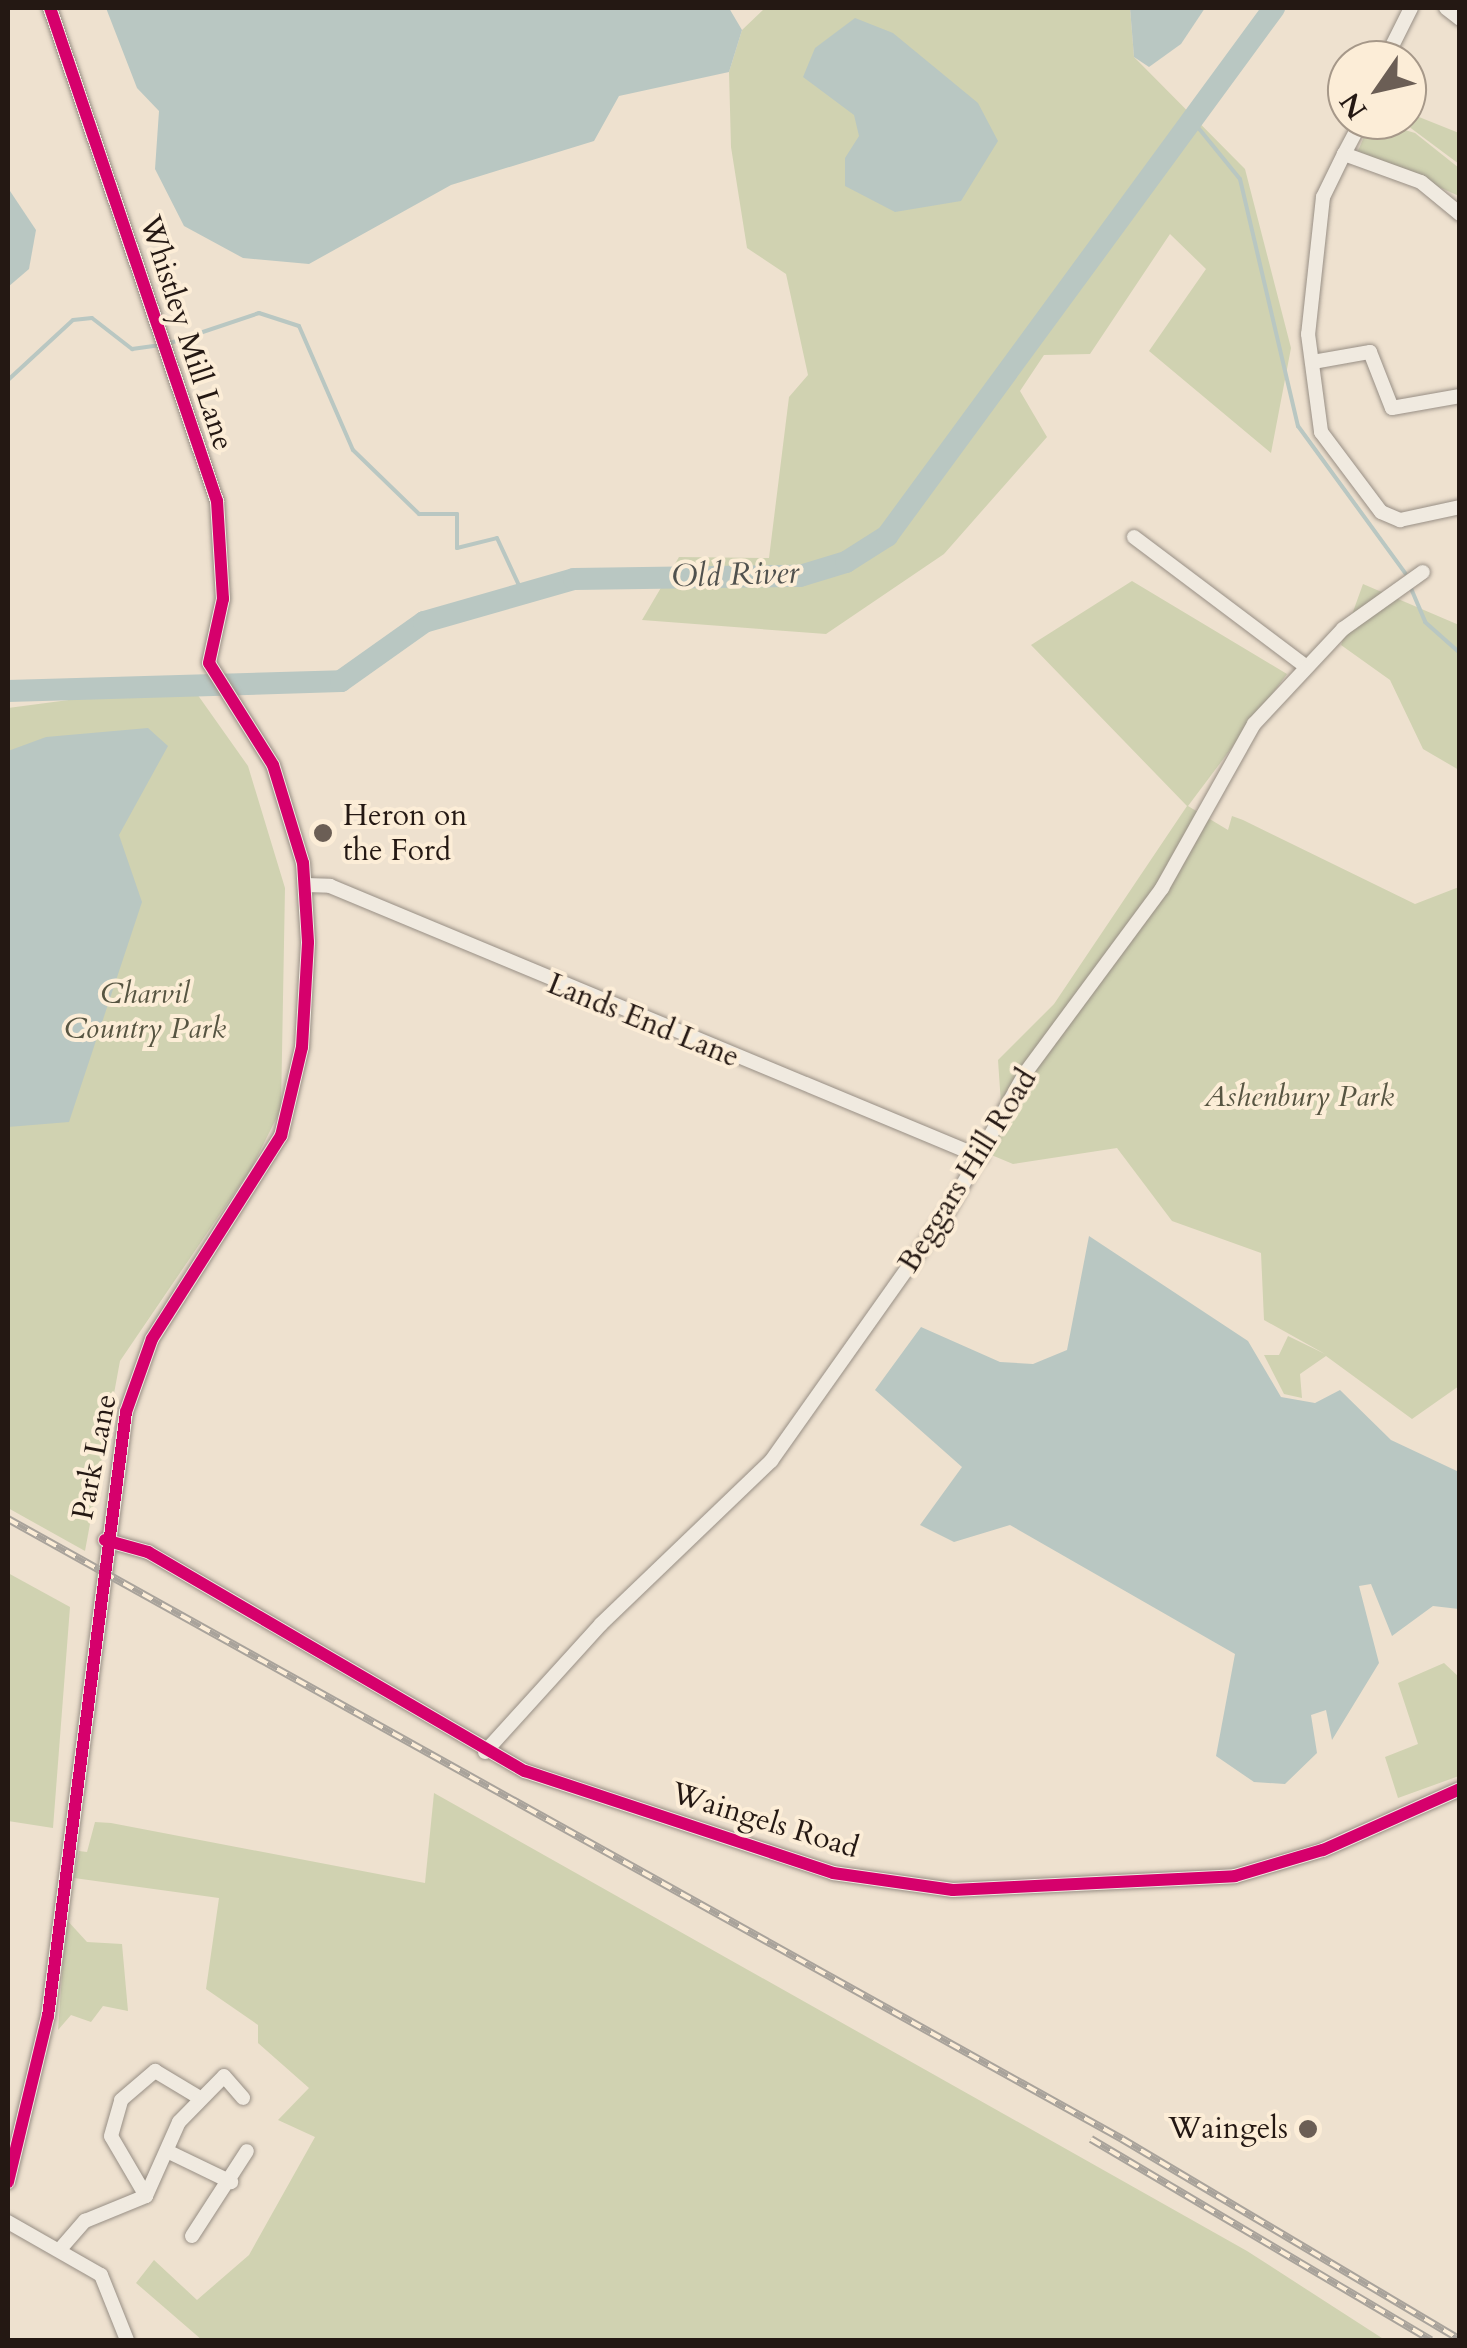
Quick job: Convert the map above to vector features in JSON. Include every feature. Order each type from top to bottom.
[{"type":"street","name":"Whistley Mill Lane","points":[[50,8],[163,336],[224,543],[223,599],[208,648],[218,679]]},
{"type":"street","points":[[1396,40],[1411,8]]},
{"type":"street","points":[[1446,8],[1460,18]]},
{"type":"street","points":[[1351,140],[1321,210],[1314,362],[1324,439],[1386,517],[1460,508]]},
{"type":"street","points":[[1344,154],[1421,182],[1460,214]]},
{"type":"street","points":[[1314,362],[1370,352],[1392,408],[1460,396]]},
{"type":"street","points":[[1134,537],[1304,665]]},
{"type":"street","name":"Beggars Hill Road","points":[[485,1752],[771,1460],[981,1157],[1026,1072],[1162,888],[1254,724],[1304,665],[1422,572]]},
{"type":"street","name":"Park Lane","points":[[8,2182],[48,2016],[105,1540],[126,1412],[152,1339],[270,1159],[293,1103],[306,885],[273,765],[218,679]]},
{"type":"street","name":"Lands End Lane","points":[[306,885],[330,886],[981,1157]]},
{"type":"street","name":"Waingels Road","points":[[105,1540],[148,1552],[485,1752],[834,1873],[953,1890],[1235,1876],[1324,1850],[1460,1789]]},
{"type":"street","points":[[146,2196],[111,2136],[121,2100],[155,2070],[200,2098]]},
{"type":"street","points":[[62,2247],[85,2221],[146,2196],[171,2153],[179,2122],[224,2076],[243,2098]]},
{"type":"street","points":[[192,2236],[232,2182],[248,2151]]},
{"type":"street","points":[[171,2153],[232,2182]]},
{"type":"street","points":[[8,2222],[62,2247],[101,2275],[127,2340]]},
{"type":"green space","points":[[765,8],[1130,8],[1134,57],[1245,169],[1291,348],[1271,453],[1149,351],[1206,269],[1170,234],[1090,354],[1044,355],[1020,391],[1047,437],[944,554],[826,634],[642,620],[679,557],[769,558],[789,397],[808,375],[786,274],[747,248],[731,147],[729,72],[742,30]]},
{"type":"green space","points":[[1427,120],[1459,133],[1459,164],[1427,140]]},
{"type":"green space","points":[[1363,140],[1424,140],[1459,168],[1459,196],[1358,151]]},
{"type":"green space","name":"Ashenbury Park","points":[[1132,581],[1287,674],[1188,806],[1228,830],[1232,816],[1243,820],[1415,904],[1459,887],[1459,1386],[1412,1419],[1326,1356],[1300,1374],[1302,1398],[1284,1394],[1264,1355],[1279,1355],[1288,1336],[1325,1354],[1264,1320],[1261,1253],[1172,1221],[1117,1148],[1013,1164],[977,1149],[1001,1104],[998,1060],[1054,1004],[1187,806],[1031,645]]},
{"type":"green space","points":[[1363,584],[1459,625],[1459,770],[1423,749],[1390,680],[1341,645]]},
{"type":"green space","name":"Charvil Country Park","points":[[190,684],[248,766],[285,888],[281,1109],[252,1167],[120,1361],[85,1551],[8,1508],[8,708]]},
{"type":"green space","points":[[8,1573],[70,1607],[53,1828],[8,1821]]},
{"type":"green space","points":[[1444,1663],[1459,1677],[1459,1776],[1398,1798],[1385,1757],[1418,1744],[1398,1683]]},
{"type":"green space","points":[[434,1793],[1247,2251],[1385,2340],[202,2340],[136,2283],[154,2260],[197,2300],[249,2255],[315,2137],[278,2120],[309,2088],[258,2043],[258,2025],[206,1989],[219,1898],[74,1878],[79,1851],[87,1852],[95,1822],[111,1823],[425,1883]]},
{"type":"green space","points":[[66,1919],[87,1942],[122,1944],[128,2011],[103,2006],[91,2022],[71,2015],[58,2030]]},
{"type":"shaded area","points":[[106,8],[729,8],[742,30],[729,72],[619,96],[594,141],[451,185],[309,264],[243,258],[184,226],[155,169],[159,111],[137,88]]},
{"type":"shaded area","points":[[1130,8],[1205,8],[1181,44],[1149,67],[1134,57]]},
{"type":"shaded area","points":[[855,18],[893,33],[978,103],[998,141],[961,201],[895,212],[845,186],[845,158],[859,136],[854,115],[803,77],[815,48]]},
{"type":"shaded area","points":[[8,188],[36,230],[29,269],[8,287]]},
{"type":"shaded area","name":"Charvil Country Park","points":[[148,728],[168,746],[119,835],[142,902],[69,1122],[8,1127],[8,751],[46,737]]},
{"type":"shaded area","points":[[1089,1236],[1248,1341],[1281,1397],[1315,1403],[1340,1390],[1391,1440],[1459,1472],[1459,1609],[1433,1606],[1392,1636],[1371,1584],[1359,1586],[1379,1663],[1332,1740],[1326,1710],[1311,1715],[1317,1753],[1285,1784],[1254,1782],[1216,1756],[1235,1654],[1010,1525],[954,1542],[920,1525],[962,1467],[875,1390],[921,1327],[1000,1362],[1033,1364],[1067,1350]]},
{"type":"waterway","name":"Old River","points":[[8,691],[341,681],[424,622],[574,579],[800,576],[846,562],[887,536],[1274,8]]},
{"type":"waterway","points":[[1192,120],[1240,179],[1298,426],[1405,573]]},
{"type":"waterway","points":[[170,343],[259,313],[299,326],[353,450],[419,514],[457,514],[457,548],[497,538],[523,594]]},
{"type":"waterway","points":[[8,380],[73,320],[92,318],[132,349],[161,345]]},
{"type":"waterway","points":[[1410,586],[1425,622],[1460,653]]},
{"type":"railway","points":[[8,1519],[1122,2139],[1460,2340]]},
{"type":"railway","points":[[1091,2139],[1431,2340]]},
{"type":"cycle path","points":[[8,2182],[48,2016],[126,1412],[152,1339],[281,1136],[302,1047],[308,942],[303,863],[273,765],[209,663],[223,599],[217,501],[50,8]]},
{"type":"cycle path","points":[[105,1540],[148,1552],[525,1771],[833,1873],[953,1890],[1235,1876],[1323,1850],[1460,1789]]},
{"type":"place","name":"Heron on the Ford","points":[[323,833]]},
{"type":"place","name":"Waingels","points":[[1308,2129]]}]
